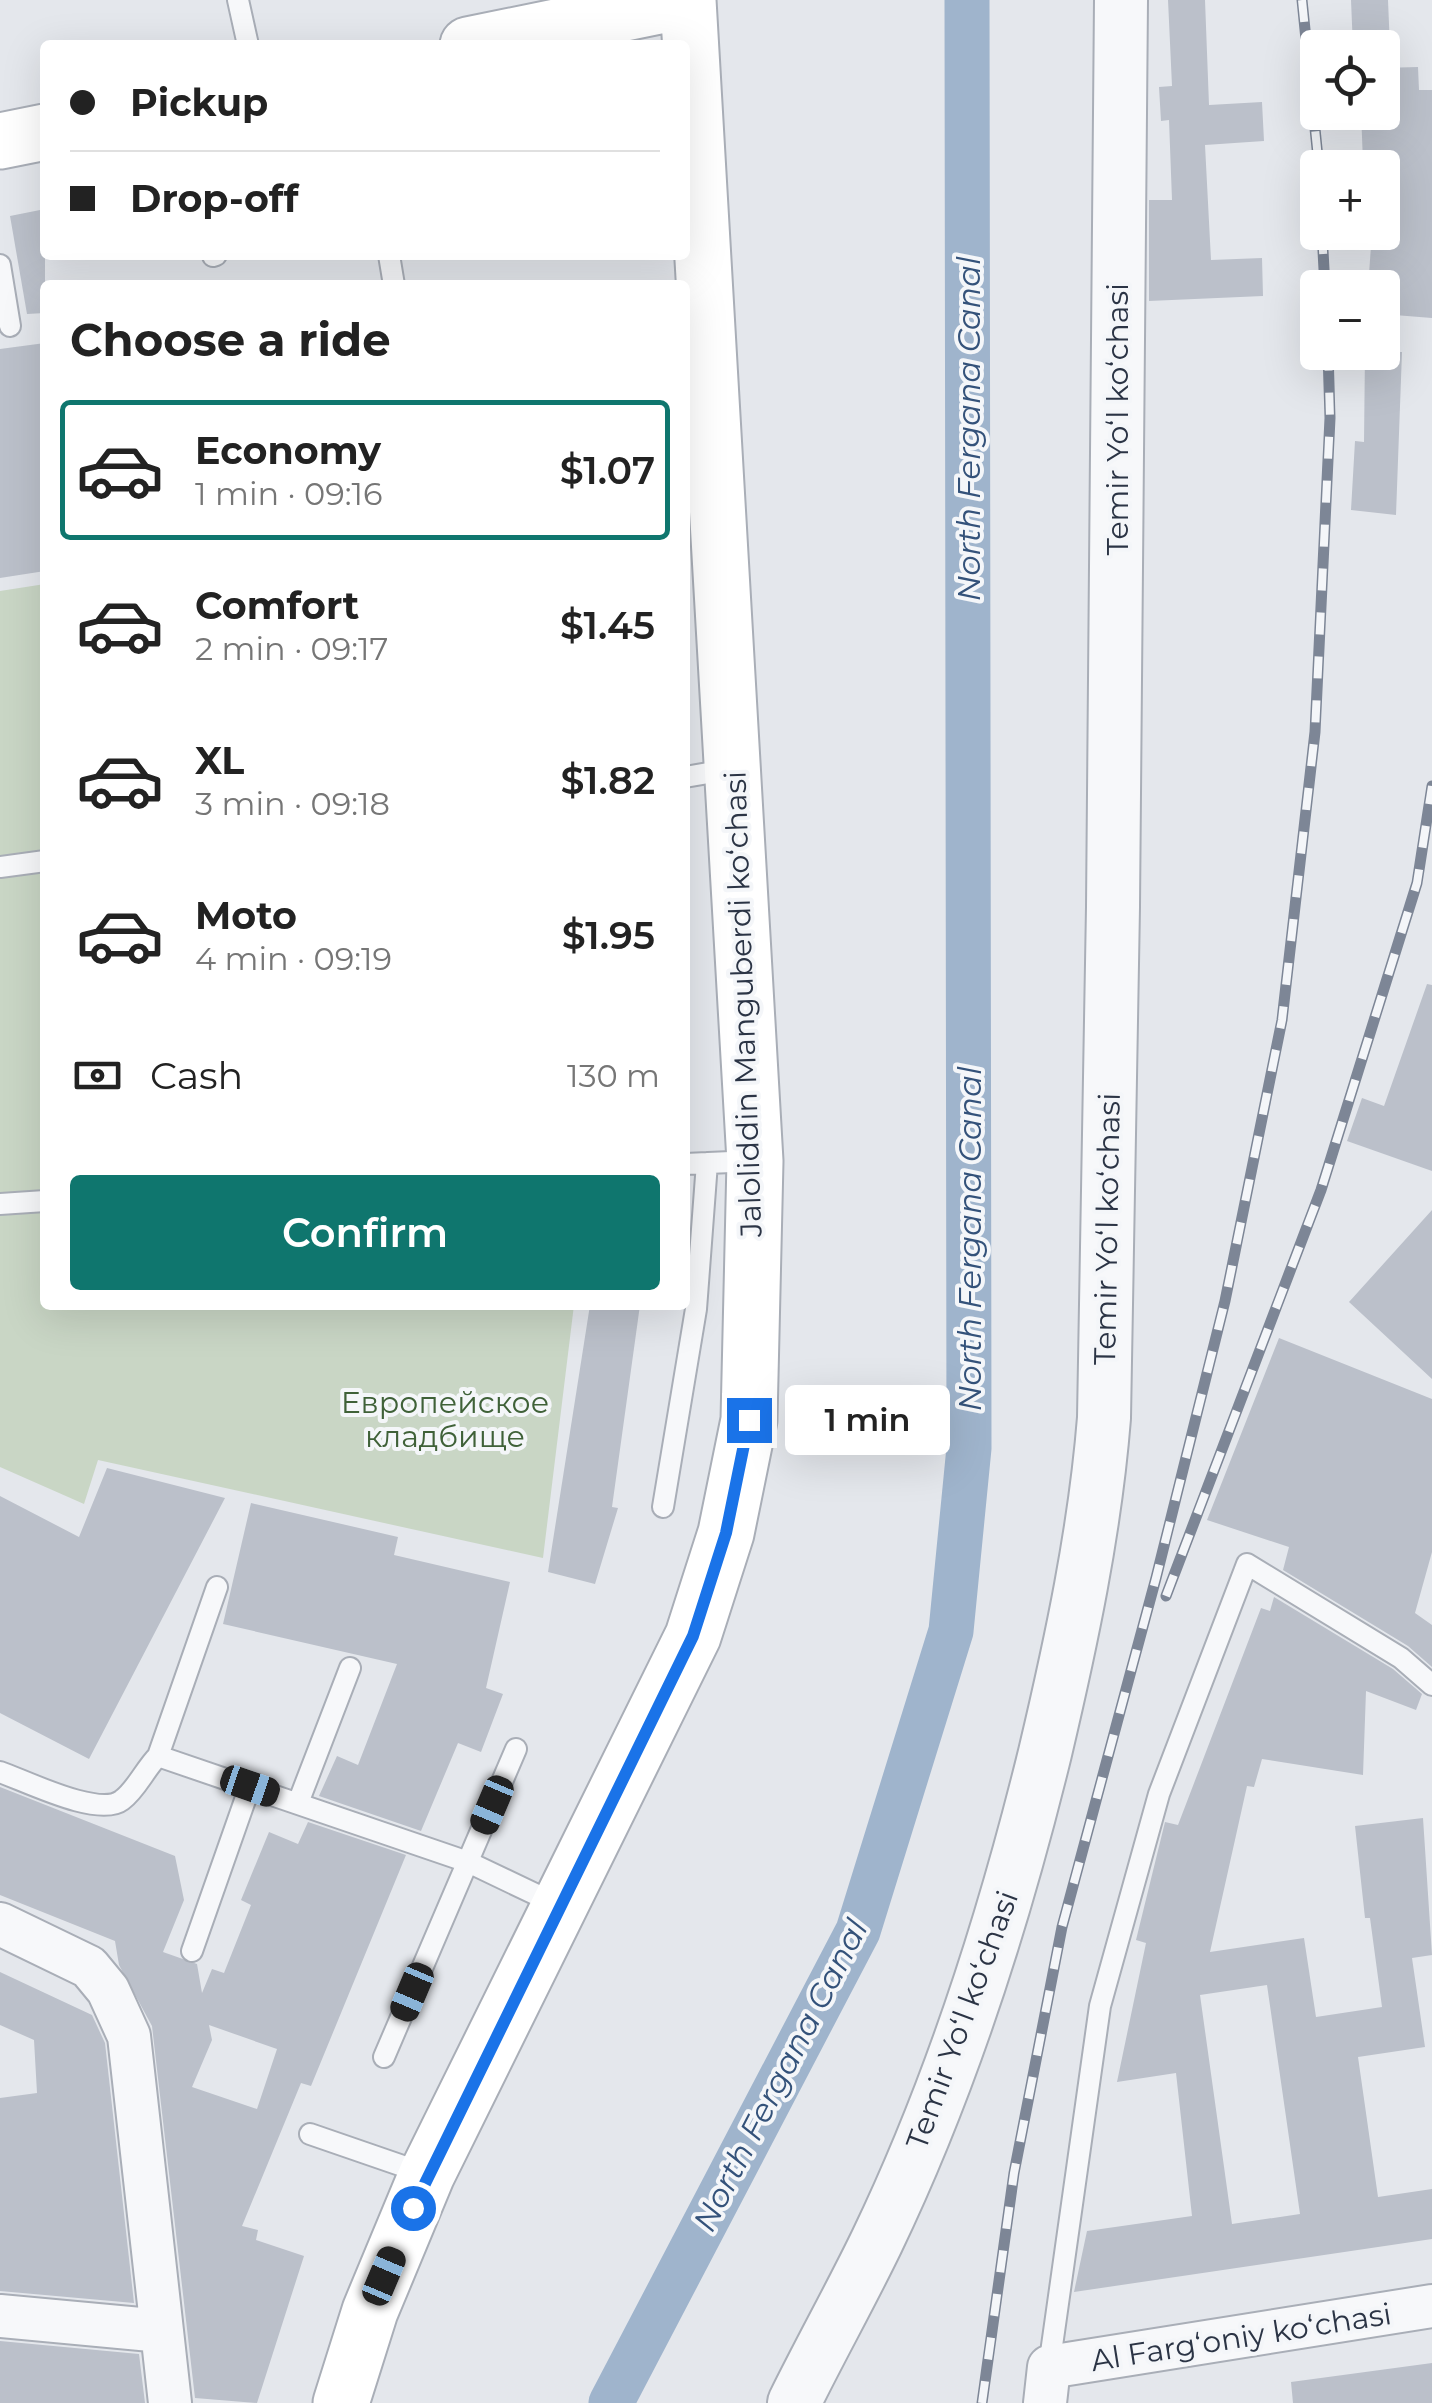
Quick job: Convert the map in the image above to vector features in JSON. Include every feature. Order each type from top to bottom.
[{"type":"main road","points":[[492,40],[688,0]]},
{"type":"main road","name":"Jaloliddin Manguberdi koʻchasi","points":[[688,0],[689,40]]},
{"type":"main road","name":"Jaloliddin Manguberdi koʻchasi","points":[[341,2403],[370,2310],[427,2174],[693,1636],[726,1533],[749,1420],[716,1162],[690,74]]},
{"type":"main road","points":[[0,141],[40,133]]},
{"type":"street","name":"Temir Yoʻl koʻchasi","points":[[794,2403],[878,2239],[967,2023],[1009,1900],[1062,1684],[1098,1492],[1104,1418],[1114,907],[1120,0]]},
{"type":"street","points":[[0,1924],[89,1967],[108,1990],[128,2036],[170,2403]]},
{"type":"street","name":"Al Fargʻoniy koʻchasi","points":[[1047,2385],[1432,2306]]},
{"type":"street","points":[[0,2316],[73,2326],[162,2331]]},
{"type":"lane","points":[[238,0],[247,40]]},
{"type":"lane","points":[[0,265],[10,326]]},
{"type":"lane","points":[[0,867],[40,862]]},
{"type":"lane","points":[[663,1508],[716,1162]]},
{"type":"lane","points":[[0,1204],[40,1201]]},
{"type":"lane","points":[[1047,2385],[1100,2006],[1159,1794],[1247,1564],[1401,1658],[1432,1685]]},
{"type":"lane","points":[[0,1772],[91,1805],[111,1805],[123,1800],[158,1756],[217,1587]]},
{"type":"lane","points":[[298,1803],[350,1668]]},
{"type":"lane","points":[[384,2057],[516,1749]]},
{"type":"lane","points":[[158,1756],[468,1862],[562,1907]]},
{"type":"lane","points":[[192,1951],[250,1786]]},
{"type":"lane","points":[[310,2134],[427,2174]]},
{"type":"green space","name":"Европейское кладбище","points":[[40,585],[40,1310],[573,1310],[543,1558],[98,1460],[84,1504],[0,1467],[0,591]]},
{"type":"building","points":[[1168,0],[1205,0],[1209,105],[1262,102],[1264,141],[1205,145],[1211,260],[1262,258],[1263,296],[1149,301],[1149,200],[1172,200],[1169,120],[1161,121],[1159,87],[1172,86]]},
{"type":"building","points":[[1351,0],[1388,0],[1389,30],[1352,30]]},
{"type":"building","points":[[1418,67],[1419,90],[1432,90],[1432,318],[1400,315],[1400,270],[1369,270],[1371,250],[1400,250],[1400,150],[1363,150],[1362,130],[1400,130],[1400,68]]},
{"type":"building","points":[[40,210],[40,260],[45,260],[45,280],[40,280],[40,313],[27,314],[10,216]]},
{"type":"building","points":[[40,344],[40,572],[0,578],[0,349]]},
{"type":"building","points":[[1402,352],[1396,515],[1351,510],[1355,441],[1364,442],[1365,370],[1400,370]]},
{"type":"building","points":[[1427,984],[1432,985],[1432,1171],[1347,1141],[1362,1098],[1384,1106]]},
{"type":"building","points":[[1432,1210],[1432,1379],[1349,1302]]},
{"type":"building","points":[[589,1310],[639,1310],[612,1507],[618,1508],[595,1584],[548,1572]]},
{"type":"building","points":[[1279,1338],[1432,1399],[1432,1552],[1415,1613],[1432,1625],[1432,1667],[1408,1646],[1283,1570],[1289,1547],[1207,1520]]},
{"type":"building","points":[[107,1468],[225,1498],[89,1759],[0,1713],[0,1496],[79,1537]]},
{"type":"building","points":[[251,1503],[398,1537],[394,1555],[510,1582],[486,1688],[503,1694],[481,1752],[458,1743],[421,1831],[319,1796],[337,1756],[358,1765],[397,1664],[223,1624]]},
{"type":"building","points":[[1274,1597],[1393,1669],[1422,1694],[1416,1710],[1366,1691],[1363,1775],[1262,1759],[1254,1787],[1247,1786],[1210,1952],[1304,1938],[1316,2017],[1382,2007],[1370,1918],[1365,1918],[1355,1826],[1423,1818],[1432,1955],[1412,1958],[1425,2047],[1358,2057],[1378,2197],[1432,2189],[1432,2239],[1074,2292],[1087,2231],[1192,2216],[1176,2073],[1117,2082],[1146,1943],[1136,1940],[1165,1822],[1178,1825],[1261,1608],[1270,1611]],"holes":[[[1267,1985],[1300,2214],[1232,2224],[1200,1995]]]},
{"type":"building","points":[[0,1787],[175,1856],[184,1900],[163,1952],[197,1964],[202,1993],[212,1969],[224,1973],[251,1905],[241,1900],[269,1832],[298,1844],[308,1822],[406,1855],[311,2086],[301,2083],[242,2226],[258,2230],[256,2240],[304,2256],[257,2403],[195,2398],[152,2026],[119,1965],[115,1941],[0,1895]],"holes":[[[209,2025],[277,2049],[257,2109],[192,2087],[212,2040]]]},
{"type":"building","points":[[0,1972],[92,2015],[105,2043],[134,2303],[0,2291],[0,2098],[37,2093],[34,2040],[0,2025]]},
{"type":"building","points":[[0,2341],[139,2354],[145,2403],[0,2403]]},
{"type":"building","points":[[1432,2363],[1432,2403],[1293,2403],[1291,2382]]},
{"type":"waterway","name":"North Fergana Canal","points":[[611,2403],[858,1931],[951,1631],[969,1448],[967,0]]},
{"type":"railway","points":[[1302,0],[1317,150]]},
{"type":"railway","points":[[1323,250],[1324,270]]},
{"type":"railway","points":[[982,2403],[1014,2173],[1062,1927],[1156,1578],[1225,1301],[1282,1020],[1315,732],[1330,418],[1329,370]]},
{"type":"railway","points":[[1166,1596],[1321,1190],[1417,883],[1432,786]]},
{"type":"route","points":[[413,2208],[693,1636],[726,1533],[749,1420]]}]
